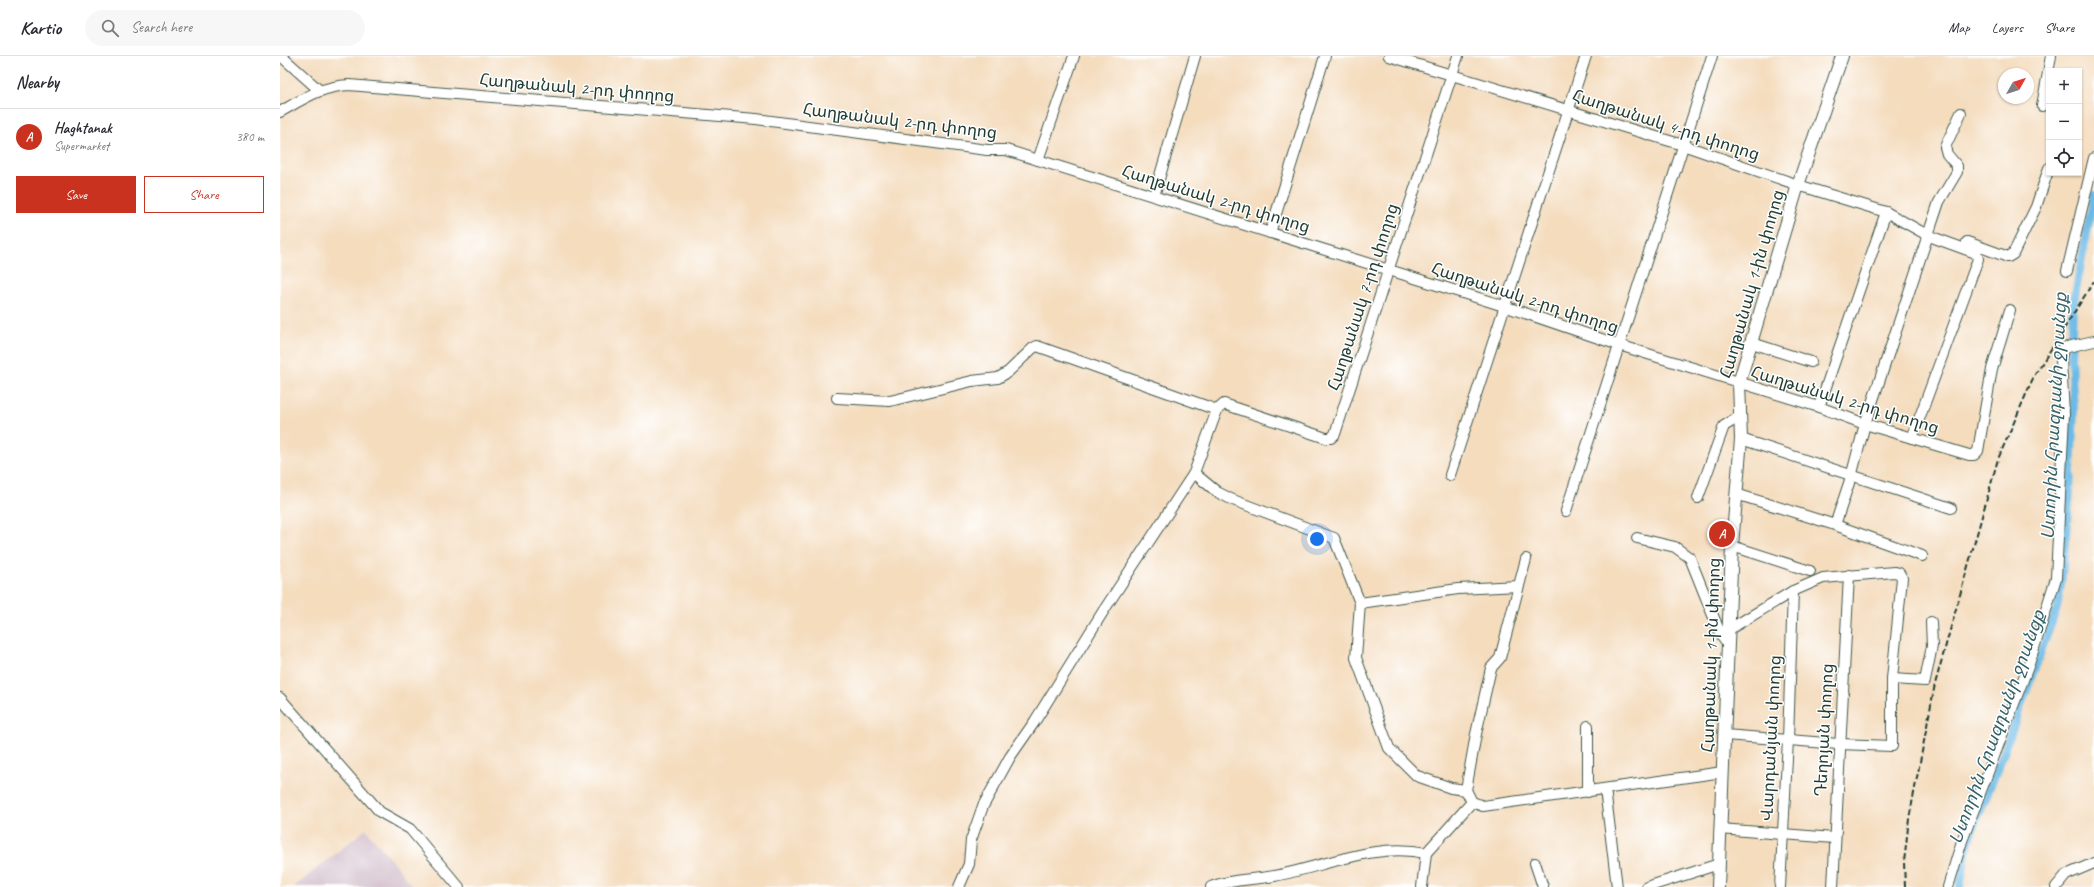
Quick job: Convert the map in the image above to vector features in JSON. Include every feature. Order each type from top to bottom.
[{"type":"main road","name":"Հաղթանակ 1-ին փողոց","points":[[1718,887],[1732,546],[1741,439],[1739,417],[1739,383],[1798,185],[1842,56]]},
{"type":"street","points":[[281,56],[319,90]]},
{"type":"street","points":[[1038,160],[1074,56]]},
{"type":"street","points":[[1154,196],[1195,56]]},
{"type":"street","points":[[1270,233],[1325,56]]},
{"type":"street","name":"Հաղթանակ 4-րդ փողոց","points":[[1389,56],[1683,145],[1798,185],[1886,212],[1930,233]]},
{"type":"street","name":"Հաղթանակ 7-րդ փողոց","points":[[1220,407],[1326,438],[1331,438],[1335,434],[1458,56]]},
{"type":"street","points":[[1450,475],[1586,56]]},
{"type":"street","points":[[1566,511],[1712,56]]},
{"type":"street","points":[[2042,106],[2052,56]]},
{"type":"street","name":"Հաղթանակ 2-րդ փողոց","points":[[280,112],[319,90],[334,86],[349,85],[756,119],[987,150],[1006,150],[1504,306],[1619,345],[1819,407],[1865,424],[1969,455],[1974,455],[1978,451],[1992,369],[2010,310]]},
{"type":"street","points":[[1835,525],[1851,477],[1865,424],[1930,233],[1939,202],[1957,172],[1956,166],[1947,154],[1945,147],[1961,113]]},
{"type":"street","points":[[2067,271],[2094,158]]},
{"type":"street","points":[[1930,233],[2010,256],[2016,250],[2036,208],[2046,176]]},
{"type":"street","points":[[1819,407],[1886,212]]},
{"type":"street","points":[[1912,438],[1978,259],[1976,253],[1930,233]]},
{"type":"street","points":[[1948,887],[1962,841],[2029,664],[2056,578],[2064,414],[2061,360],[2063,348],[2094,341]]},
{"type":"street","points":[[1752,343],[1811,362]]},
{"type":"street","points":[[837,398],[890,401],[972,381],[998,378],[1008,372],[1037,346],[1220,407],[1194,473],[1104,610],[1035,721],[1010,757],[983,806],[971,840],[968,864],[959,887]]},
{"type":"street","points":[[1698,498],[1724,426],[1739,417]]},
{"type":"street","points":[[1741,439],[1851,477],[1951,508]]},
{"type":"street","points":[[1194,473],[1217,492],[1233,500],[1334,538],[1360,603],[1356,658],[1389,748],[1417,776],[1451,788],[1466,790]]},
{"type":"street","points":[[1736,494],[1835,525],[1922,556]]},
{"type":"street","points":[[1637,538],[1675,547],[1690,558],[1720,633],[1728,644]]},
{"type":"street","points":[[1732,546],[1810,571]]},
{"type":"street","points":[[1526,559],[1500,658],[1491,668],[1476,734],[1466,790],[1472,802],[1483,806],[1723,772]]},
{"type":"street","points":[[1725,735],[1839,744],[1892,746],[1892,679],[1902,578],[1898,573],[1894,572],[1823,578],[1793,591],[1728,630]]},
{"type":"street","name":"Դեղոյան փողոց","points":[[1833,887],[1834,838],[1849,575]]},
{"type":"street","points":[[1360,603],[1458,589],[1519,586]]},
{"type":"street","name":"Վարդանյան փողոց","points":[[1780,887],[1788,740],[1793,591]]},
{"type":"street","points":[[1892,679],[1925,681],[1932,646],[1931,622]]},
{"type":"street","points":[[280,698],[380,812],[410,829],[459,887]]},
{"type":"street","points":[[1588,726],[1588,792]]},
{"type":"street","points":[[1605,789],[1617,887]]},
{"type":"street","points":[[1422,887],[1426,853],[1472,802]]},
{"type":"street","points":[[1720,829],[1834,838]]},
{"type":"street","points":[[1211,887],[1222,883],[1274,876],[1342,859],[1386,851],[1412,850],[1426,853]]},
{"type":"street","points":[[1535,863],[1543,887]]},
{"type":"street","points":[[2056,887],[2066,875],[2094,863]]},
{"type":"street","points":[[1647,887],[1669,884],[1719,864]]},
{"type":"shaded area","points":[[366,829],[413,887],[294,887]]},
{"type":"waterway","name":"Ստորին Հրազդանի ջրանցք","points":[[1960,887],[1966,852],[1972,831],[2000,763],[2057,608],[2070,492],[2074,410],[2071,358],[2073,306],[2094,195]]},
{"type":"railway","points":[[1905,887],[1904,862],[1909,819],[1935,684],[1998,459],[2034,376],[2094,281]]},
{"type":"place","name":"Haghtanak","points":[[1722,534]]}]
